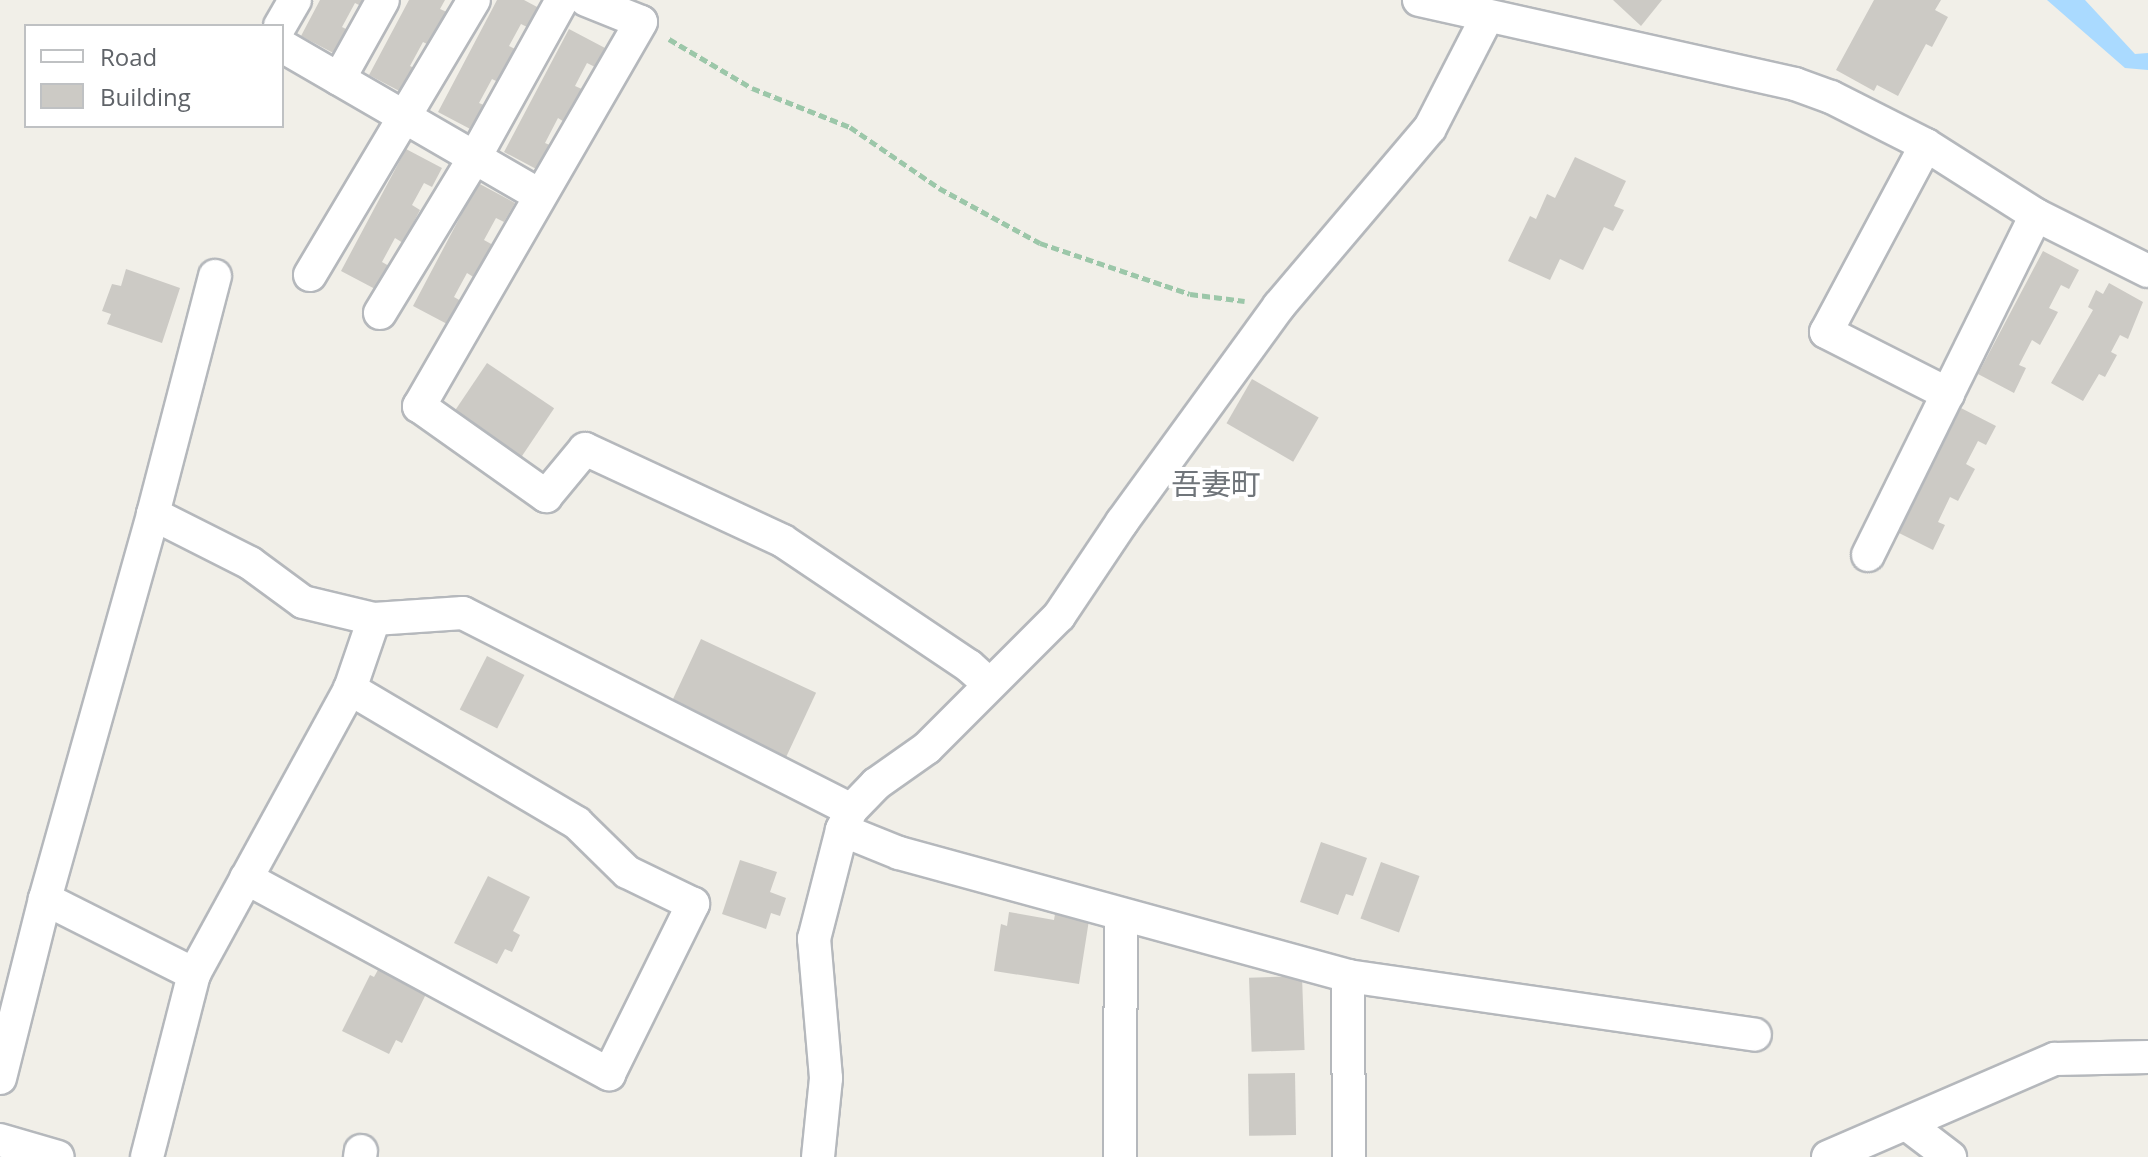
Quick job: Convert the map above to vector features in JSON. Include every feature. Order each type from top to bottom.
[{"type":"street","points":[[281,24],[295,0]]},
{"type":"street","points":[[339,79],[383,0]]},
{"type":"street","points":[[310,275],[474,0]]},
{"type":"street","points":[[380,313],[475,157],[562,0]]},
{"type":"street","points":[[586,0],[641,22],[419,406],[546,496],[585,449],[783,541],[969,666],[989,684]]},
{"type":"street","points":[[1419,0],[1795,84],[1872,115],[1926,145],[2036,215],[2148,271]]},
{"type":"street","points":[[818,1157],[826,1078],[814,939],[846,820],[876,784],[927,748],[1059,616],[1122,522],[1279,306],[1430,128],[1487,17]]},
{"type":"street","points":[[284,47],[539,195]]},
{"type":"street","points":[[1926,145],[1826,332],[1948,394]]},
{"type":"street","points":[[1868,555],[2036,215]]},
{"type":"street","points":[[0,1078],[45,899],[153,514],[215,276]]},
{"type":"street","points":[[153,514],[250,563],[303,602],[374,619],[463,613],[846,820],[899,853],[1348,976],[1755,1035]]},
{"type":"street","points":[[147,1157],[194,974],[350,689],[374,619]]},
{"type":"street","points":[[246,878],[609,1074],[693,904],[627,872],[577,823],[350,689]]},
{"type":"street","points":[[45,899],[194,974]]},
{"type":"street","points":[[1120,1157],[1121,916]]},
{"type":"street","points":[[1348,976],[1349,1157]]},
{"type":"street","points":[[1828,1157],[2055,1059],[2148,1057]]},
{"type":"street","points":[[1908,1125],[1950,1157]]},
{"type":"street","points":[[0,1140],[58,1157]]},
{"type":"path","points":[[641,22],[752,88],[850,127],[939,188],[1040,243],[1190,294],[1279,306]]},
{"type":"water","points":[[2047,0],[2085,0],[2135,54],[2148,53],[2148,70],[2125,68]]},
{"type":"building","points":[[320,0],[367,0],[363,7],[355,3],[342,27],[350,31],[337,55],[301,36]]},
{"type":"building","points":[[409,0],[445,0],[440,9],[449,13],[431,46],[423,42],[410,66],[418,70],[405,94],[369,75]]},
{"type":"building","points":[[497,0],[524,0],[539,8],[529,28],[521,24],[509,46],[517,50],[500,83],[492,79],[479,103],[486,106],[474,131],[438,112]]},
{"type":"building","points":[[1613,0],[1662,0],[1641,26]]},
{"type":"building","points":[[1874,0],[1941,0],[1935,10],[1948,17],[1932,47],[1926,44],[1898,96],[1877,85],[1874,91],[1836,70]]},
{"type":"building","points":[[569,29],[605,48],[595,67],[587,63],[575,86],[584,90],[566,123],[558,118],[545,143],[552,146],[540,171],[504,152]]},
{"type":"building","points":[[406,149],[442,168],[432,187],[424,183],[412,205],[420,210],[403,243],[395,238],[382,262],[389,266],[377,290],[341,271]]},
{"type":"building","points":[[1575,157],[1626,181],[1614,206],[1624,210],[1613,231],[1604,227],[1583,270],[1560,259],[1550,280],[1508,261],[1530,216],[1536,219],[1547,194],[1555,198]]},
{"type":"building","points":[[478,183],[515,203],[504,222],[496,218],[484,240],[493,245],[475,278],[467,273],[454,297],[461,301],[449,325],[413,306]]},
{"type":"building","points":[[2043,251],[2079,270],[2069,289],[2061,285],[2049,308],[2058,312],[2040,345],[2032,340],[2019,365],[2026,368],[2014,393],[1978,374]]},
{"type":"building","points":[[126,269],[180,288],[162,343],[107,324],[111,314],[102,311],[112,284],[121,286]]},
{"type":"building","points":[[2109,283],[2143,302],[2128,339],[2120,335],[2111,352],[2117,355],[2105,377],[2099,374],[2083,401],[2051,383],[2093,310],[2088,307],[2096,290],[2103,294]]},
{"type":"building","points":[[487,363],[554,408],[521,457],[454,412]]},
{"type":"building","points":[[1252,379],[1319,418],[1293,462],[1226,423]]},
{"type":"building","points":[[1959,407],[1996,426],[1986,445],[1978,441],[1966,464],[1975,469],[1958,501],[1950,497],[1938,522],[1945,525],[1933,550],[1897,532]]},
{"type":"building","points":[[701,639],[816,693],[786,758],[671,704]]},
{"type":"building","points":[[487,656],[524,675],[497,729],[460,709]]},
{"type":"building","points":[[1321,842],[1367,858],[1353,896],[1346,894],[1338,915],[1300,902]]},
{"type":"building","points":[[740,860],[777,872],[770,892],[786,898],[780,916],[771,913],[766,929],[722,914]]},
{"type":"building","points":[[1381,862],[1420,876],[1399,932],[1360,918]]},
{"type":"building","points":[[488,876],[530,897],[513,931],[520,935],[512,952],[505,949],[497,964],[454,943]]},
{"type":"building","points":[[1009,912],[1054,920],[1055,914],[1089,920],[1079,984],[994,971],[1001,924],[1007,926]]},
{"type":"building","points":[[379,968],[427,992],[402,1043],[396,1040],[389,1054],[342,1031],[370,975],[374,977]]},
{"type":"building","points":[[1302,976],[1305,1050],[1252,1052],[1249,978]]},
{"type":"building","points":[[1295,1073],[1296,1135],[1249,1136],[1248,1074]]},
{"type":"district","name":"吾妻町","points":[[1216,484]]}]
